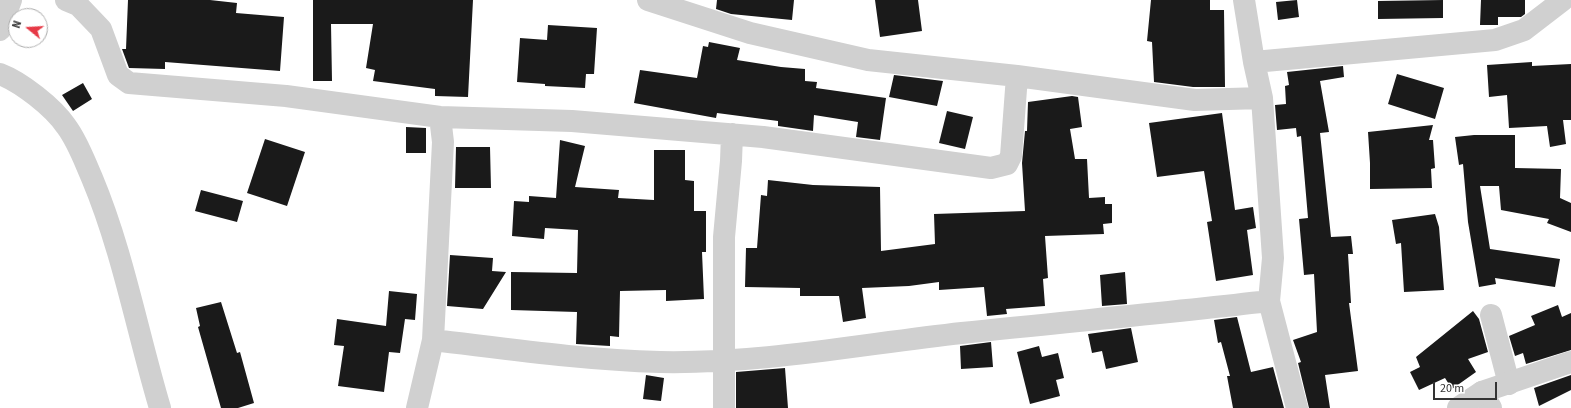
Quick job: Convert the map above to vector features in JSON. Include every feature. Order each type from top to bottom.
[{"type":"street","points":[[66,0],[78,5],[100,29],[118,75],[129,83],[286,96],[440,117],[572,121],[732,134],[992,168],[1001,167],[1007,164],[1011,156],[1018,76]]},
{"type":"street","points":[[648,0],[750,33],[868,60],[1018,76],[1195,100],[1262,98]]},
{"type":"street","points":[[1244,0],[1254,62],[1262,98],[1273,258],[1269,301],[1297,408]]},
{"type":"street","points":[[1254,62],[1495,40],[1524,30],[1563,0]]},
{"type":"street","points":[[0,74],[14,81],[49,107],[66,126],[78,144],[113,230],[160,408]]},
{"type":"street","points":[[417,408],[433,340],[443,142],[440,117]]},
{"type":"street","points":[[724,408],[724,237],[732,134]]},
{"type":"street","points":[[433,340],[575,357],[660,362],[723,361],[962,333],[1110,319],[1269,301]]},
{"type":"street","points":[[1491,315],[1509,384]]},
{"type":"street","points":[[1458,408],[1487,400],[1509,384],[1571,362]]},
{"type":"building","points":[[128,0],[210,0],[237,3],[236,13],[284,17],[280,71],[165,62],[165,69],[129,68],[122,49],[126,49]]},
{"type":"building","points":[[313,0],[473,0],[468,97],[435,96],[435,89],[373,81],[375,70],[366,68],[373,24],[331,24],[332,81],[313,81]]},
{"type":"building","points":[[717,0],[794,0],[792,20],[731,14],[716,9]]},
{"type":"building","points":[[875,0],[918,0],[922,31],[880,37]]},
{"type":"building","points":[[1151,0],[1210,0],[1210,10],[1224,10],[1225,87],[1193,87],[1154,82],[1152,42],[1147,41]]},
{"type":"building","points":[[1297,0],[1299,17],[1278,20],[1276,2]]},
{"type":"building","points":[[1443,0],[1443,18],[1378,19],[1378,1]]},
{"type":"building","points":[[1481,0],[1525,0],[1525,14],[1521,17],[1498,17],[1498,25],[1480,25]]},
{"type":"building","points":[[548,25],[597,28],[594,74],[586,74],[585,88],[545,86],[545,84],[517,82],[520,38],[547,40]]},
{"type":"building","points":[[709,42],[740,48],[737,60],[805,69],[805,81],[817,82],[816,88],[886,98],[880,140],[856,137],[858,122],[814,115],[813,131],[778,126],[778,121],[717,113],[716,118],[634,103],[640,70],[697,78],[703,46],[708,47]]},
{"type":"building","points":[[1532,62],[1532,66],[1571,64],[1571,120],[1563,120],[1566,144],[1550,147],[1547,126],[1509,128],[1507,95],[1489,97],[1487,65]]},
{"type":"building","points":[[1343,66],[1344,77],[1320,81],[1329,132],[1320,133],[1331,237],[1351,236],[1353,254],[1348,254],[1351,303],[1349,303],[1358,371],[1325,375],[1330,408],[1309,408],[1298,363],[1301,362],[1293,340],[1317,332],[1314,274],[1304,275],[1299,219],[1308,218],[1301,136],[1297,137],[1296,128],[1277,130],[1275,105],[1286,104],[1285,86],[1289,85],[1287,72]]},
{"type":"building","points":[[1397,74],[1444,88],[1435,119],[1388,104]]},
{"type":"building","points":[[894,75],[943,81],[937,106],[889,97]]},
{"type":"building","points":[[83,83],[92,99],[73,111],[62,95]]},
{"type":"building","points":[[1072,96],[1078,97],[1082,127],[1070,129],[1075,159],[1087,159],[1089,198],[1105,197],[1105,204],[1112,204],[1112,223],[1103,224],[1104,234],[1045,236],[1048,278],[1043,279],[1045,306],[1006,309],[1007,314],[987,316],[984,287],[939,290],[939,282],[909,286],[862,288],[866,318],[843,322],[839,296],[800,296],[800,288],[745,287],[746,248],[757,248],[761,195],[767,196],[768,180],[813,185],[880,187],[881,251],[935,244],[934,214],[1025,211],[1022,163],[1025,131],[1027,131],[1028,102]]},
{"type":"building","points":[[947,111],[973,117],[965,149],[939,143]]},
{"type":"building","points":[[1222,113],[1235,210],[1253,207],[1256,228],[1247,230],[1253,275],[1216,281],[1207,222],[1212,221],[1204,171],[1157,177],[1149,123]]},
{"type":"building","points":[[1433,125],[1429,140],[1433,140],[1435,168],[1431,169],[1432,188],[1370,189],[1368,132]]},
{"type":"building","points":[[406,127],[426,128],[426,153],[406,153]]},
{"type":"building","points":[[1474,135],[1515,135],[1515,168],[1561,169],[1560,198],[1571,203],[1571,232],[1547,223],[1549,219],[1501,210],[1499,186],[1480,186],[1490,249],[1560,259],[1555,287],[1495,278],[1496,284],[1479,287],[1468,222],[1463,164],[1459,165],[1455,137]]},
{"type":"building","points":[[265,139],[305,152],[287,206],[247,193]]},
{"type":"building","points":[[560,140],[585,146],[575,187],[619,190],[618,198],[654,200],[654,150],[685,150],[685,180],[694,181],[694,211],[706,211],[706,252],[702,252],[704,299],[666,301],[666,290],[620,291],[619,337],[610,336],[610,346],[576,344],[577,312],[511,310],[511,272],[577,273],[578,230],[545,228],[544,239],[512,236],[514,201],[529,202],[529,196],[556,198]]},
{"type":"building","points":[[456,147],[490,147],[491,188],[455,188]]},
{"type":"building","points":[[201,190],[243,201],[237,222],[195,211]]},
{"type":"building","points":[[1435,214],[1439,227],[1444,290],[1404,292],[1401,243],[1396,244],[1392,220]]},
{"type":"building","points":[[450,255],[493,258],[492,271],[506,272],[483,309],[447,306]]},
{"type":"building","points":[[1125,272],[1127,304],[1102,306],[1100,275]]},
{"type":"building","points":[[389,291],[417,294],[415,320],[405,319],[400,353],[389,352],[384,392],[338,386],[344,346],[334,345],[337,319],[386,326]]},
{"type":"building","points":[[221,302],[237,353],[240,352],[254,403],[238,408],[221,408],[198,327],[200,326],[196,308]]},
{"type":"building","points":[[1558,305],[1562,317],[1571,313],[1571,350],[1526,364],[1523,353],[1515,356],[1509,336],[1535,325],[1531,316]]},
{"type":"building","points":[[1473,311],[1479,319],[1488,352],[1468,359],[1476,372],[1452,389],[1445,378],[1419,390],[1410,372],[1420,367],[1416,357]]},
{"type":"building","points":[[1237,317],[1251,372],[1273,367],[1284,408],[1233,408],[1227,376],[1230,376],[1221,342],[1218,343],[1214,320]]},
{"type":"building","points":[[1131,328],[1138,362],[1106,369],[1102,351],[1092,353],[1088,334]]},
{"type":"building","points":[[991,342],[993,367],[961,369],[960,346]]},
{"type":"building","points":[[1039,346],[1042,357],[1058,353],[1064,378],[1056,380],[1060,396],[1030,404],[1017,352]]},
{"type":"building","points":[[785,368],[788,408],[736,408],[736,372]]},
{"type":"building","points":[[646,375],[664,378],[661,401],[643,399]]},
{"type":"building","points":[[1571,375],[1571,390],[1539,406],[1534,388]]}]
